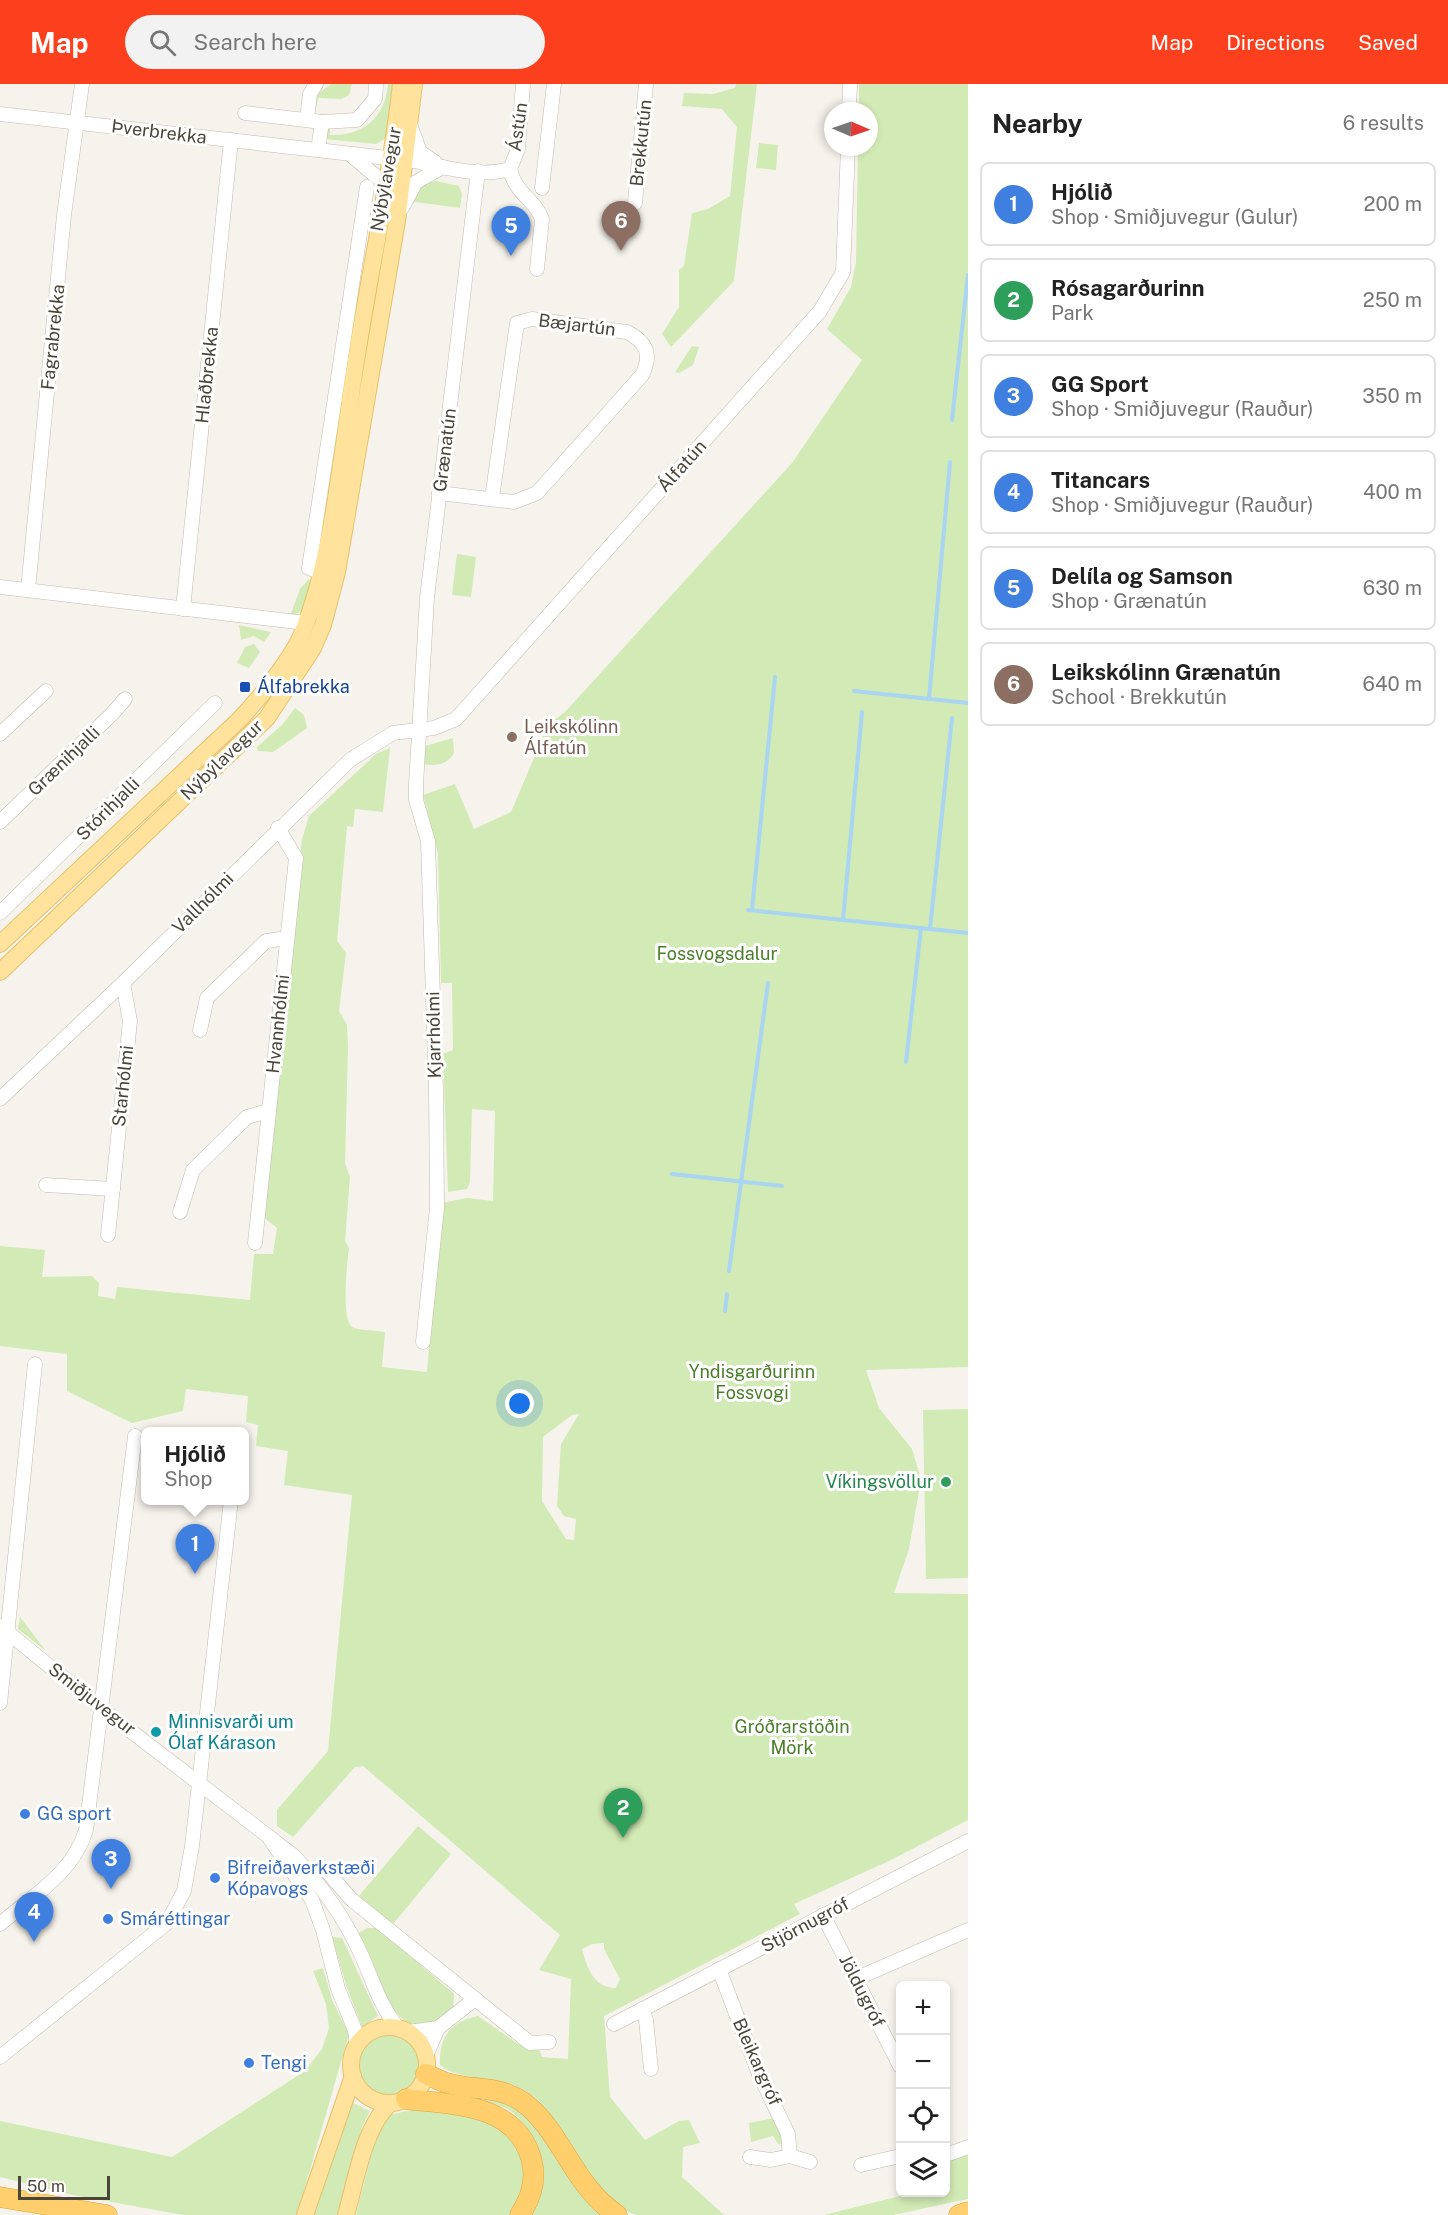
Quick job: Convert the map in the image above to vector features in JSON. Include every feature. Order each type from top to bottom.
[{"type":"highway","points":[[426,2065],[447,2083],[495,2089],[521,2101],[545,2126],[587,2189],[617,2215]]},
{"type":"highway","points":[[399,2101],[487,2111],[514,2127],[524,2141],[534,2168],[531,2191],[520,2215]]},
{"type":"highway","points":[[0,2197],[107,2215]]},
{"type":"highway","points":[[959,2215],[968,2212]]},
{"type":"main road","name":"Nýbýlavegur","points":[[0,972],[267,718],[308,656],[323,625],[337,572],[397,221],[401,84]]},
{"type":"main road","name":"Nýbýlavegur","points":[[0,944],[239,720],[293,649],[306,623],[322,573],[361,273],[385,184],[398,160],[410,122],[414,84]]},
{"type":"main road","points":[[305,2215],[353,2076],[351,2060],[357,2045],[374,2030],[403,2030],[417,2038],[426,2065],[415,2093],[382,2111],[372,2127],[347,2214]]},
{"type":"main road","points":[[353,2076],[368,2096],[399,2101]]},
{"type":"street","name":"Fagrabrekka","points":[[28,590],[64,215],[82,84]]},
{"type":"street","points":[[307,119],[310,94],[316,84]]},
{"type":"street","points":[[245,113],[322,122],[357,120],[375,99],[376,84]]},
{"type":"street","name":"Ástún","points":[[510,170],[518,148],[524,84]]},
{"type":"street","points":[[542,188],[554,84]]},
{"type":"street","name":"Brekkutún","points":[[635,203],[646,84]]},
{"type":"street","points":[[849,102],[850,84]]},
{"type":"street","name":"Þverbrekka","points":[[0,114],[398,160]]},
{"type":"street","points":[[318,150],[322,122]]},
{"type":"street","name":"Nýbýlavegur","points":[[410,122],[420,152],[443,167]]},
{"type":"street","name":"Hlaðbrekka","points":[[183,609],[231,140]]},
{"type":"street","points":[[347,154],[362,163],[385,184]]},
{"type":"street","name":"Álfatún","points":[[419,729],[442,726],[462,713],[820,311],[843,272],[848,156]]},
{"type":"street","points":[[398,160],[498,173],[510,170],[518,191],[540,212],[542,219],[537,268]]},
{"type":"street","points":[[397,221],[416,182],[443,167]]},
{"type":"street","name":"Grænatún","points":[[419,729],[427,598],[478,171]]},
{"type":"street","name":"Nýbýlavegur","points":[[361,273],[367,187]]},
{"type":"street","points":[[361,273],[386,279]]},
{"type":"street","name":"Bæjartún","points":[[439,493],[514,502],[537,493],[642,375],[648,363],[647,349],[637,337],[627,332],[532,319],[517,323],[492,498]]},
{"type":"street","points":[[0,587],[306,623]]},
{"type":"street","points":[[0,734],[46,691]]},
{"type":"street","name":"Grænihjalli","points":[[0,822],[110,717],[125,699]]},
{"type":"street","name":"Stórihjalli","points":[[0,913],[215,703]]},
{"type":"street","name":"Vallhólmi","points":[[0,1099],[123,983],[278,828],[350,760],[393,733],[419,729]]},
{"type":"street","name":"Kjarrhólmi","points":[[419,729],[416,800],[428,841],[436,1100],[436,1208],[423,1342]]},
{"type":"street","name":"Hvannhólmi","points":[[255,1243],[296,858],[278,828]]},
{"type":"street","points":[[200,1030],[207,998],[266,942],[287,938]]},
{"type":"street","name":"Starhólmi","points":[[108,1235],[130,1021],[123,983]]},
{"type":"street","points":[[180,1212],[193,1170],[247,1117],[268,1111]]},
{"type":"street","points":[[46,1185],[113,1189]]},
{"type":"street","points":[[0,1703],[4,1629],[35,1364]]},
{"type":"street","points":[[0,1924],[59,1874],[79,1851],[86,1830],[135,1436]]},
{"type":"street","points":[[0,2057],[167,1923],[180,1902],[188,1880],[230,1505]]},
{"type":"street","name":"Smiðjuvegur","points":[[4,1629],[102,1709],[270,1839],[285,1846],[305,1867],[342,1918],[360,1951],[376,1996],[403,2030]]},
{"type":"street","name":"Smiðjuvegur","points":[[270,1839],[312,1900],[323,1930],[338,1989],[355,2030],[357,2045]]},
{"type":"street","name":"Stjörnugróf","points":[[614,2024],[968,1841]]},
{"type":"street","points":[[324,1868],[352,1900],[530,2043],[549,2042]]},
{"type":"street","name":"Jöldugróf","points":[[824,1915],[896,2059]]},
{"type":"street","points":[[855,1979],[968,1930]]},
{"type":"street","name":"Bleikargróf","points":[[719,1969],[759,2074],[788,2134],[790,2156]]},
{"type":"street","points":[[403,2030],[438,2028],[476,1999]]},
{"type":"street","points":[[642,2009],[646,2020],[651,2068]]},
{"type":"street","points":[[426,2065],[438,2028]]},
{"type":"street","points":[[950,2153],[968,2147]]},
{"type":"street","points":[[750,2157],[771,2160],[790,2156],[810,2162]]},
{"type":"street","points":[[861,2165],[896,2157]]},
{"type":"green space","points":[[331,84],[352,84],[349,95],[342,99],[318,98],[316,107],[311,107],[316,95]]},
{"type":"green space","points":[[388,84],[397,84],[390,136],[376,144],[324,139],[325,130],[330,128],[330,135],[342,134],[353,132],[370,123],[382,106]]},
{"type":"green space","points":[[736,84],[757,84],[734,281],[671,347],[662,334],[679,307],[679,270],[684,266],[692,213],[708,209],[730,196],[737,127],[722,109],[682,106],[684,93],[713,94],[735,88]]},
{"type":"green space","points":[[859,84],[968,84],[968,1367],[866,1370],[879,1408],[912,1449],[921,1479],[909,1549],[894,1593],[968,1594],[968,1820],[891,1860],[794,1904],[800,1914],[604,2016],[610,2097],[645,2140],[679,2121],[689,2120],[700,2143],[683,2147],[682,2177],[724,2215],[637,2215],[621,2208],[594,2181],[560,2128],[537,2099],[513,2085],[461,2075],[440,2065],[442,2046],[448,2032],[460,2022],[478,2016],[518,2044],[540,2051],[542,2057],[568,2059],[571,1979],[539,1970],[560,1935],[363,1766],[355,1767],[293,1837],[277,1826],[277,1810],[328,1751],[352,1495],[284,1485],[288,1451],[256,1446],[258,1425],[246,1422],[248,1396],[186,1389],[183,1411],[132,1423],[67,1391],[67,1354],[0,1346],[0,1246],[45,1250],[42,1277],[92,1276],[99,1283],[98,1296],[115,1299],[117,1287],[250,1300],[254,1254],[273,1254],[277,1228],[262,1216],[302,839],[309,816],[376,754],[390,748],[383,812],[355,809],[353,827],[347,826],[337,941],[346,953],[339,1011],[347,1025],[348,1047],[345,1163],[350,1177],[345,1241],[349,1248],[346,1303],[352,1327],[385,1332],[382,1367],[427,1372],[442,1203],[467,1198],[493,1201],[495,1111],[472,1109],[470,1182],[467,1189],[448,1192],[443,1054],[453,1050],[452,983],[441,983],[438,854],[423,795],[455,784],[474,829],[511,812],[548,725],[565,712],[792,463],[862,360],[827,329],[851,287],[856,262],[858,156],[878,156],[878,102],[859,102]],"holes":[[[579,1414],[561,1444],[557,1506],[564,1516],[576,1519],[574,1540],[566,1539],[542,1501],[543,1437],[572,1415]],[[604,1943],[604,1949],[620,1979],[616,1988],[602,1985],[597,1981],[589,1970],[582,1949],[592,1944]]]},
{"type":"green space","points":[[759,143],[778,145],[776,170],[756,168]]},
{"type":"green space","points":[[436,181],[459,186],[462,194],[460,208],[415,202],[411,205],[420,189]]},
{"type":"green space","points":[[692,346],[699,347],[693,365],[679,373],[675,372]]},
{"type":"green space","points":[[457,554],[476,557],[471,597],[452,595]]},
{"type":"green space","points":[[309,579],[311,582],[303,611],[290,616],[300,589]]},
{"type":"green space","points":[[239,625],[271,632],[264,642],[254,636],[241,640]]},
{"type":"green space","points":[[254,644],[260,652],[249,668],[237,663],[245,647]]},
{"type":"green space","points":[[295,708],[304,715],[307,728],[273,752],[258,751],[257,747],[282,725]]},
{"type":"green space","points":[[453,738],[454,753],[444,763],[421,764],[425,746]]},
{"type":"green space","name":"Víkingsvöllur","points":[[968,1409],[968,1578],[926,1579],[923,1410]]},
{"type":"green space","points":[[20,1617],[46,1651],[18,1629]]},
{"type":"green space","points":[[418,1826],[451,1854],[393,1924],[359,1896]]},
{"type":"green space","points":[[367,1928],[378,1928],[454,1994],[453,2008],[430,2024],[417,2026],[405,2020],[384,1994],[356,1935]]},
{"type":"green space","points":[[332,1937],[342,1938],[378,2016],[362,2027],[346,1985]]},
{"type":"green space","points":[[323,1968],[332,2000],[349,2034],[297,2215],[183,2215],[73,2195],[0,2177],[0,2121],[172,2157],[305,2071],[322,2049],[329,2028],[326,2004],[313,1971]]},
{"type":"green space","points":[[389,2035],[406,2040],[414,2048],[419,2065],[414,2082],[406,2090],[389,2095],[372,2090],[364,2082],[359,2065],[364,2048],[372,2040]]},
{"type":"green space","points":[[487,2095],[508,2102],[532,2121],[604,2215],[528,2215],[541,2188],[541,2160],[537,2147],[522,2122],[508,2109],[485,2101]]},
{"type":"green space","points":[[351,2102],[370,2111],[362,2127],[337,2215],[312,2215]]},
{"type":"green space","points":[[411,2110],[446,2111],[479,2116],[518,2141],[529,2179],[512,2215],[356,2215],[376,2134],[389,2115]]},
{"type":"green space","points":[[774,2118],[784,2141],[779,2145],[773,2136],[751,2142],[749,2123]]},
{"type":"green space","points":[[968,2153],[968,2199],[893,2215],[824,2215],[896,2197],[950,2197],[950,2162]]},
{"type":"waterway","points":[[952,420],[968,275]]},
{"type":"waterway","points":[[929,699],[950,462]]},
{"type":"waterway","points":[[752,910],[775,677]]},
{"type":"waterway","points":[[854,691],[968,703]]},
{"type":"waterway","points":[[843,920],[862,712]]},
{"type":"waterway","points":[[930,929],[952,718]]},
{"type":"waterway","points":[[748,910],[968,933]]},
{"type":"waterway","points":[[906,1062],[921,928]]},
{"type":"waterway","points":[[729,1271],[768,983]]},
{"type":"waterway","points":[[672,1174],[782,1186]]},
{"type":"waterway","points":[[725,1311],[727,1294]]},
{"type":"place","name":"Leikskólinn Grænatún","points":[[621,251]]},
{"type":"place","name":"Delíla og Samson","points":[[511,256]]},
{"type":"place","name":"Álfabrekka","points":[[245,687]]},
{"type":"place","name":"Leikskólinn Álfatún","points":[[512,737]]},
{"type":"place","name":"Víkingsvöllur","points":[[946,1482]]},
{"type":"place","name":"Hjólið","points":[[195,1574]]},
{"type":"place","name":"Minnisvarði um Ólaf Kárason","points":[[156,1732]]},
{"type":"place","name":"GG sport","points":[[25,1814]]},
{"type":"place","name":"Rósagarðurinn","points":[[623,1838]]},
{"type":"place","name":"Bifreiðaverkstæði Kópavogs","points":[[215,1878]]},
{"type":"place","name":"GG Sport","points":[[111,1889]]},
{"type":"place","name":"Smáréttingar","points":[[108,1919]]},
{"type":"place","name":"Titancars","points":[[34,1942]]},
{"type":"place","name":"Tengi","points":[[249,2063]]},
{"type":"park label","name":"Fossvogsdalur","points":[[717,954]]},
{"type":"park label","name":"Yndisgarðurinn Fossvogi","points":[[752,1382]]},
{"type":"park label","name":"Gróðrarstöðin Mörk","points":[[792,1737]]}]
